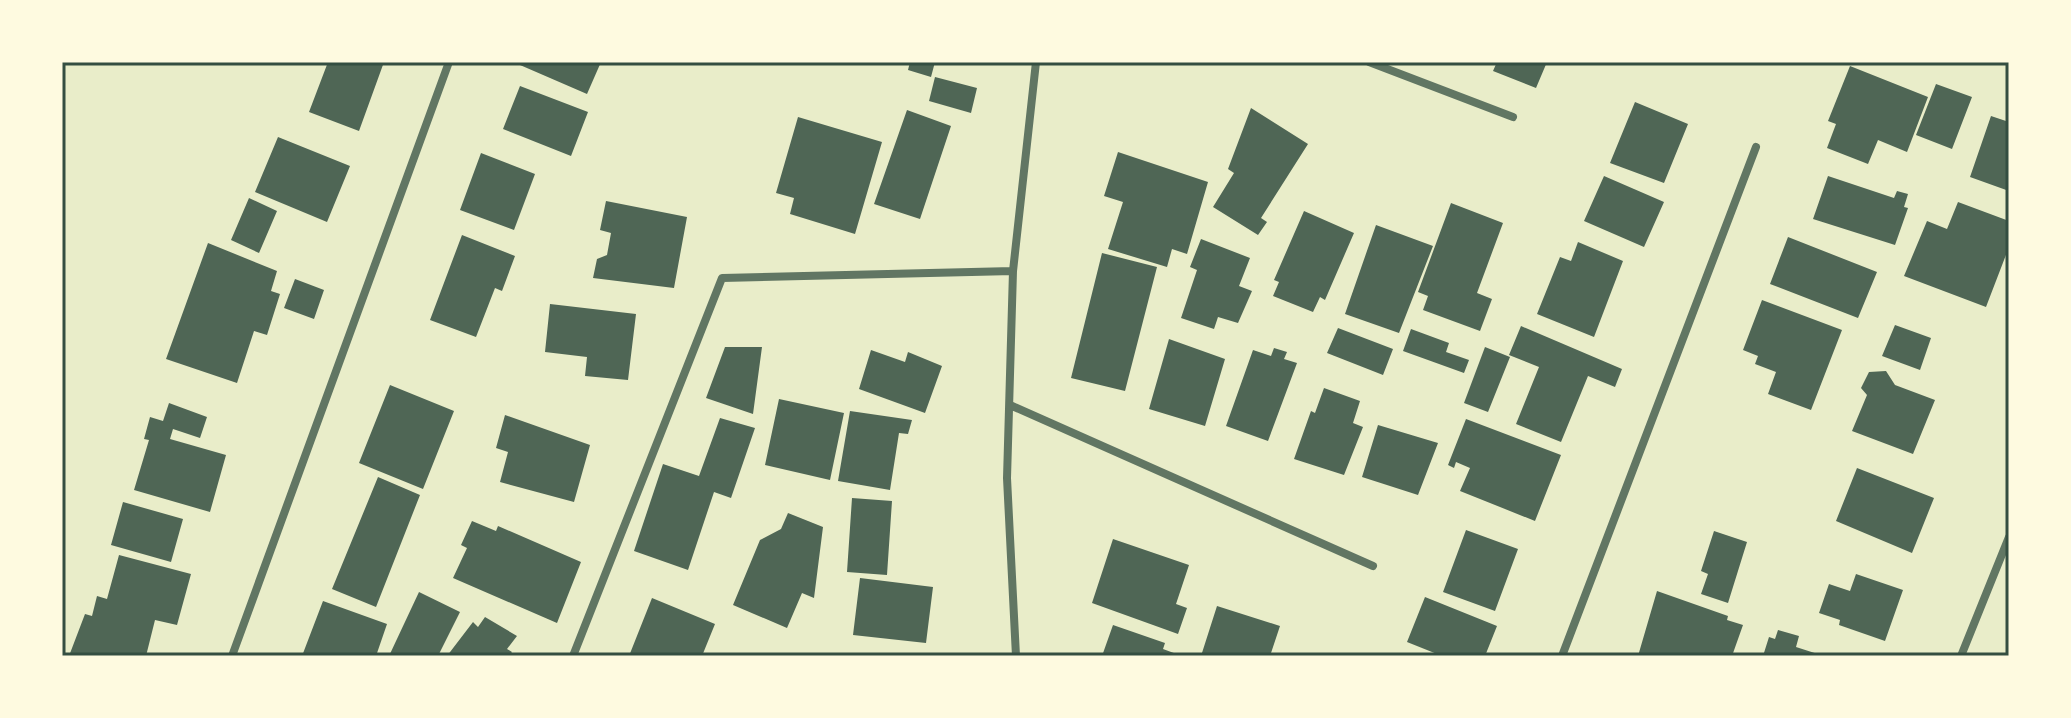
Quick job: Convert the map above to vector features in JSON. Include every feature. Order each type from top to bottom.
[{"type":"street","points":[[232,656],[449,62]]},
{"type":"street","points":[[1016,656],[1007,478],[1013,271],[1036,62]]},
{"type":"street","points":[[1369,62],[1513,117]]},
{"type":"street","points":[[1562,656],[1756,147]]},
{"type":"street","points":[[573,656],[722,278],[1013,271]]},
{"type":"street","points":[[1010,405],[1373,566]]},
{"type":"street","points":[[1961,656],[2009,537]]},
{"type":"building","points":[[328,62],[384,62],[359,131],[309,112]]},
{"type":"building","points":[[521,62],[601,62],[587,94],[520,65]]},
{"type":"building","points":[[910,62],[935,62],[931,77],[908,70]]},
{"type":"building","points":[[1497,62],[1547,62],[1536,88],[1493,71]]},
{"type":"building","points":[[1850,66],[1928,97],[1907,152],[1878,140],[1868,164],[1827,148],[1836,124],[1828,121]]},
{"type":"building","points":[[935,77],[977,88],[971,113],[929,101]]},
{"type":"building","points":[[1936,84],[1972,97],[1952,149],[1916,135]]},
{"type":"building","points":[[520,86],[588,112],[571,156],[503,129]]},
{"type":"building","points":[[1635,102],[1688,124],[1664,183],[1610,163]]},
{"type":"building","points":[[1251,108],[1308,144],[1261,218],[1267,222],[1258,235],[1213,207],[1234,173],[1228,169]]},
{"type":"building","points":[[907,110],[951,126],[920,219],[874,204]]},
{"type":"building","points":[[1991,116],[2009,122],[2009,191],[1970,177]]},
{"type":"building","points":[[798,117],[882,142],[855,234],[790,214],[794,198],[776,193]]},
{"type":"building","points":[[278,137],[350,166],[327,222],[255,192]]},
{"type":"building","points":[[1118,152],[1208,182],[1187,254],[1172,249],[1167,267],[1108,249],[1123,202],[1104,196]]},
{"type":"building","points":[[481,153],[535,174],[514,230],[460,210]]},
{"type":"building","points":[[1604,176],[1664,202],[1644,247],[1584,221]]},
{"type":"building","points":[[1828,176],[1894,198],[1897,191],[1908,194],[1904,207],[1908,208],[1895,245],[1813,219]]},
{"type":"building","points":[[249,198],[277,211],[259,253],[231,240]]},
{"type":"building","points":[[606,201],[687,217],[674,288],[593,278],[597,259],[607,255],[611,233],[600,230]]},
{"type":"building","points":[[1958,202],[2009,221],[2009,247],[1986,307],[1904,276],[1927,221],[1947,229]]},
{"type":"building","points":[[1451,203],[1503,223],[1477,293],[1492,299],[1480,331],[1423,310],[1428,296],[1418,292]]},
{"type":"building","points":[[1304,211],[1354,233],[1325,300],[1320,297],[1313,312],[1273,296],[1279,282],[1274,280]]},
{"type":"building","points":[[1376,225],[1433,246],[1399,333],[1345,314]]},
{"type":"building","points":[[462,235],[515,256],[502,291],[495,288],[476,337],[430,320]]},
{"type":"building","points":[[1788,237],[1877,272],[1858,318],[1770,284]]},
{"type":"building","points":[[1201,239],[1250,258],[1239,286],[1252,291],[1238,323],[1218,317],[1214,329],[1181,318],[1197,270],[1190,267]]},
{"type":"building","points":[[1578,242],[1623,261],[1594,337],[1537,314],[1560,257],[1571,261]]},
{"type":"building","points":[[208,243],[277,271],[271,291],[280,294],[267,335],[254,331],[237,383],[166,359]]},
{"type":"building","points":[[1102,253],[1157,267],[1125,391],[1071,378]]},
{"type":"building","points":[[295,279],[324,290],[314,319],[284,308]]},
{"type":"building","points":[[1762,300],[1842,330],[1811,410],[1768,394],[1776,372],[1755,364],[1758,356],[1743,350]]},
{"type":"building","points":[[550,304],[636,314],[628,380],[585,376],[587,357],[545,352]]},
{"type":"building","points":[[1895,325],[1931,338],[1920,370],[1882,356]]},
{"type":"building","points":[[1521,326],[1622,369],[1615,387],[1588,376],[1561,442],[1516,424],[1539,367],[1509,355]]},
{"type":"building","points":[[1338,328],[1393,349],[1383,375],[1327,353]]},
{"type":"building","points":[[1411,329],[1449,343],[1446,352],[1469,360],[1464,373],[1403,351]]},
{"type":"building","points":[[1169,339],[1225,359],[1205,426],[1149,409]]},
{"type":"building","points":[[725,347],[762,347],[753,414],[706,398]]},
{"type":"building","points":[[1485,347],[1510,357],[1488,412],[1464,403]]},
{"type":"building","points":[[1274,348],[1287,352],[1284,359],[1297,363],[1268,441],[1226,426],[1253,350],[1271,356]]},
{"type":"building","points":[[871,350],[905,362],[908,352],[942,366],[925,413],[859,389]]},
{"type":"building","points":[[1886,371],[1895,385],[1935,400],[1913,454],[1852,431],[1867,395],[1861,388],[1869,372]]},
{"type":"building","points":[[390,385],[454,411],[423,489],[359,463]]},
{"type":"building","points":[[1324,388],[1360,401],[1353,423],[1363,427],[1344,475],[1294,459],[1311,411],[1315,413]]},
{"type":"building","points":[[779,399],[844,413],[830,480],[765,465]]},
{"type":"building","points":[[169,403],[207,417],[200,438],[173,429],[170,439],[226,455],[210,512],[134,490],[149,440],[144,439],[150,417],[163,421]]},
{"type":"building","points":[[850,411],[912,420],[908,434],[899,433],[890,490],[838,481]]},
{"type":"building","points":[[505,415],[590,445],[574,502],[500,482],[508,452],[496,448]]},
{"type":"building","points":[[720,418],[755,428],[731,498],[714,492],[688,570],[634,551],[663,464],[699,476]]},
{"type":"building","points":[[1466,419],[1561,455],[1535,521],[1460,491],[1470,468],[1456,462],[1454,468],[1448,465]]},
{"type":"building","points":[[1378,425],[1438,443],[1418,495],[1362,477]]},
{"type":"building","points":[[1857,468],[1934,498],[1912,553],[1836,521]]},
{"type":"building","points":[[378,477],[420,495],[376,607],[332,589]]},
{"type":"building","points":[[852,498],[892,501],[887,575],[847,572]]},
{"type":"building","points":[[123,502],[183,519],[171,562],[111,545]]},
{"type":"building","points":[[788,513],[823,527],[814,598],[802,593],[787,628],[733,605],[760,540],[781,529]]},
{"type":"building","points":[[472,521],[496,531],[498,526],[581,562],[557,623],[453,578],[467,548],[461,545]]},
{"type":"building","points":[[1466,530],[1518,549],[1495,611],[1443,592]]},
{"type":"building","points":[[1714,531],[1747,542],[1728,603],[1701,594],[1708,574],[1701,571]]},
{"type":"building","points":[[1113,539],[1189,565],[1176,604],[1187,608],[1178,634],[1092,603]]},
{"type":"building","points":[[119,555],[191,574],[177,625],[155,620],[146,656],[69,656],[85,614],[92,616],[97,596],[107,599]]},
{"type":"building","points":[[1856,574],[1903,590],[1885,641],[1839,625],[1840,620],[1819,613],[1829,584],[1850,591]]},
{"type":"building","points":[[860,578],[933,587],[926,643],[853,635]]},
{"type":"building","points":[[1657,591],[1728,616],[1727,620],[1743,625],[1732,656],[1638,656]]},
{"type":"building","points":[[419,592],[460,612],[438,656],[389,656]]},
{"type":"building","points":[[1425,597],[1497,626],[1485,656],[1442,656],[1407,642]]},
{"type":"building","points":[[652,598],[715,624],[702,656],[629,656]]},
{"type":"building","points":[[323,601],[387,624],[376,656],[302,656]]},
{"type":"building","points":[[1217,606],[1280,626],[1270,656],[1201,656]]},
{"type":"building","points":[[485,617],[517,636],[507,649],[512,652],[509,656],[447,656],[473,622],[478,627]]},
{"type":"building","points":[[1113,625],[1165,643],[1163,649],[1182,656],[1102,656]]},
{"type":"building","points":[[1778,630],[1799,636],[1796,647],[1824,656],[1763,656],[1769,637],[1775,639]]}]
